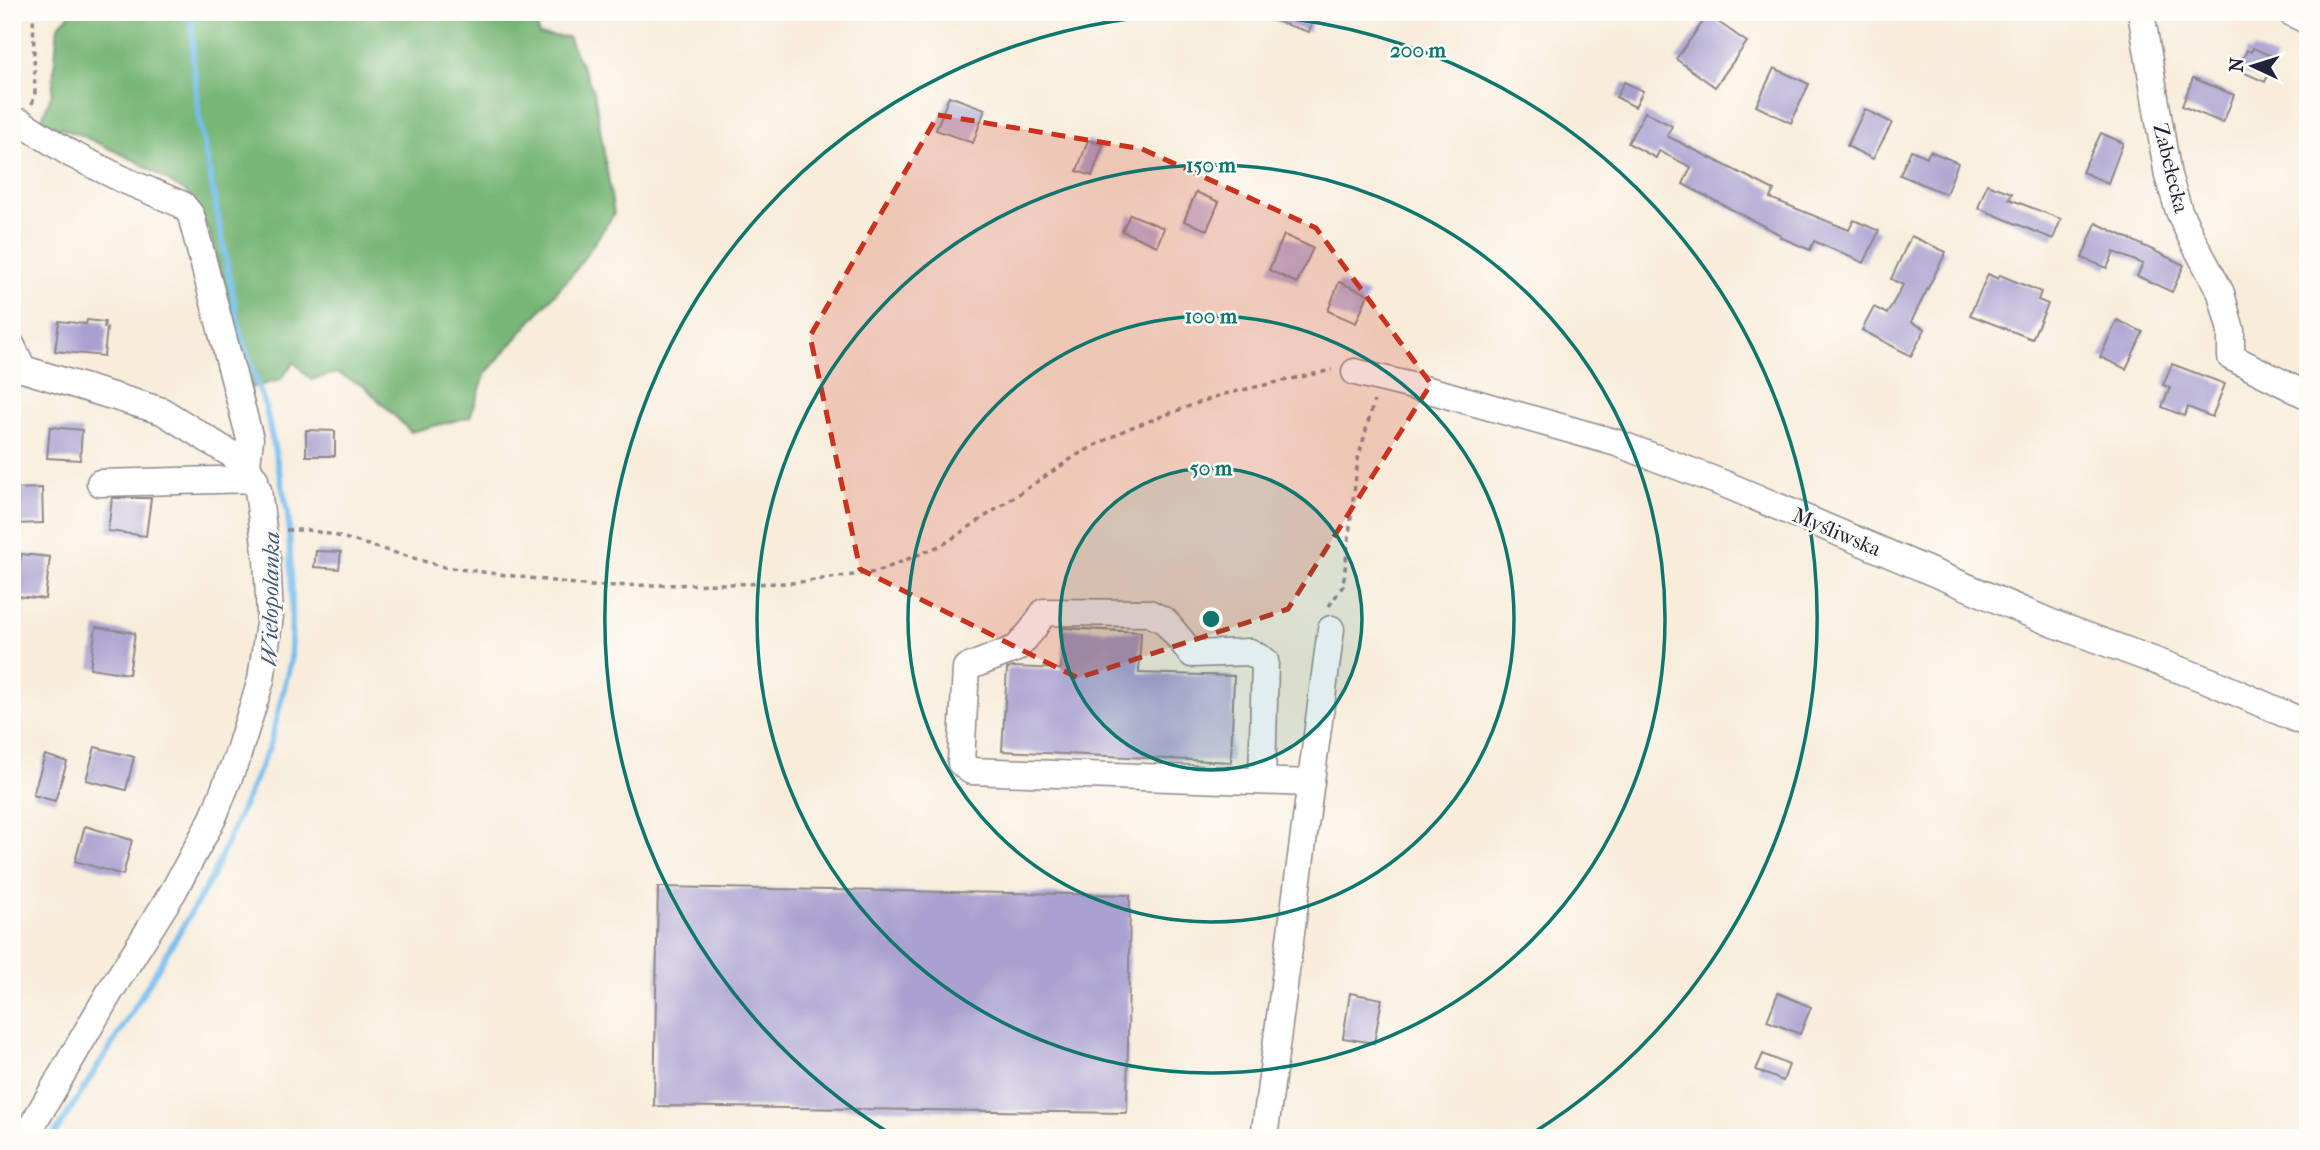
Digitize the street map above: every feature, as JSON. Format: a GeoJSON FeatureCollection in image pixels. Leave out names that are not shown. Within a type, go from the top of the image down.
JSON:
{"type":"FeatureCollection","features":[{"type":"Feature","properties":{"kind":"street","name":"Zabełecka"},"geometry":{"type":"LineString","coordinates":[[2141,12],[2168,176],[2179,211],[2221,293],[2231,331],[2231,357],[2308,396]]}},
{"type":"Feature","properties":{"kind":"street"},"geometry":{"type":"LineString","coordinates":[[2290,12],[2308,21]]}},
{"type":"Feature","properties":{"kind":"street"},"geometry":{"type":"LineString","coordinates":[[17,122],[71,153],[124,180],[176,201],[187,209],[250,439],[251,471],[267,559],[270,616],[261,680],[237,757],[213,818],[173,892],[111,990],[25,1138]]}},
{"type":"Feature","properties":{"kind":"street"},"geometry":{"type":"LineString","coordinates":[[16,367],[162,411],[251,471]]}},
{"type":"Feature","properties":{"kind":"street","name":"Myśliwska"},"geometry":{"type":"LineString","coordinates":[[1367,375],[1629,447],[1727,485],[2052,624],[2210,681],[2308,724]]}},
{"type":"Feature","properties":{"kind":"street"},"geometry":{"type":"LineString","coordinates":[[100,483],[251,471]]}},
{"type":"Feature","properties":{"kind":"street"},"geometry":{"type":"LineString","coordinates":[[1262,781],[1265,660],[1250,652],[1192,654],[1165,621],[1149,613],[1044,611],[1017,648],[966,668],[961,763],[971,771],[1311,783]]}},
{"type":"Feature","properties":{"kind":"street"},"geometry":{"type":"LineString","coordinates":[[1264,1138],[1331,629]]}},
{"type":"Feature","properties":{"kind":"path"},"geometry":{"type":"LineString","coordinates":[[17,122],[31,110],[36,93],[33,12]]}},
{"type":"Feature","properties":{"kind":"path"},"geometry":{"type":"LineString","coordinates":[[280,530],[308,530],[334,535],[444,566],[591,586],[792,583],[877,572],[944,544],[1077,455],[1127,429],[1220,395],[1340,368],[1367,375],[1342,586],[1329,607],[1331,629]]}},
{"type":"Feature","properties":{"kind":"highlighted area"},"geometry":{"type":"Polygon","coordinates":[[[938,115],[1142,149],[1316,228],[1431,384],[1288,609],[1078,678],[860,569],[810,336],[938,115]]]}},
{"type":"Feature","properties":{"kind":"green space"},"geometry":{"type":"Polygon","coordinates":[[[72,12],[534,12],[539,35],[568,37],[594,92],[614,214],[575,271],[486,373],[470,417],[411,432],[364,386],[337,373],[311,380],[294,362],[280,380],[250,388],[209,231],[187,193],[136,161],[83,136],[41,121],[52,93],[58,26],[72,12]]]}},
{"type":"Feature","properties":{"kind":"building"},"geometry":{"type":"Polygon","coordinates":[[[1258,12],[1315,12],[1309,32],[1257,15],[1258,12]]]}},
{"type":"Feature","properties":{"kind":"building"},"geometry":{"type":"Polygon","coordinates":[[[1708,15],[1747,42],[1715,87],[1676,59],[1708,15]]]}},
{"type":"Feature","properties":{"kind":"building"},"geometry":{"type":"Polygon","coordinates":[[[2253,48],[2276,58],[2265,82],[2238,70],[2247,50],[2251,52],[2253,48]]]}},
{"type":"Feature","properties":{"kind":"building"},"geometry":{"type":"Polygon","coordinates":[[[1774,68],[1809,84],[1791,123],[1756,106],[1774,68]]]}},
{"type":"Feature","properties":{"kind":"building"},"geometry":{"type":"Polygon","coordinates":[[[2193,78],[2234,95],[2223,123],[2182,106],[2193,78]]]}},
{"type":"Feature","properties":{"kind":"building"},"geometry":{"type":"Polygon","coordinates":[[[1624,82],[1643,91],[1635,107],[1616,97],[1624,82]]]}},
{"type":"Feature","properties":{"kind":"building"},"geometry":{"type":"Polygon","coordinates":[[[949,96],[985,109],[973,143],[936,130],[949,96]]]}},
{"type":"Feature","properties":{"kind":"building"},"geometry":{"type":"Polygon","coordinates":[[[1865,109],[1892,123],[1873,159],[1847,146],[1865,109]]]}},
{"type":"Feature","properties":{"kind":"building"},"geometry":{"type":"Polygon","coordinates":[[[1645,112],[1672,126],[1667,136],[1774,190],[1770,198],[1849,230],[1854,220],[1879,231],[1864,263],[1814,241],[1810,250],[1780,237],[1781,235],[1683,184],[1691,167],[1659,151],[1656,158],[1628,143],[1645,112]]]}},
{"type":"Feature","properties":{"kind":"building"},"geometry":{"type":"Polygon","coordinates":[[[2101,133],[2123,143],[2108,183],[2082,172],[2101,133]]]}},
{"type":"Feature","properties":{"kind":"building"},"geometry":{"type":"Polygon","coordinates":[[[1088,140],[1103,145],[1092,176],[1077,171],[1088,140]]]}},
{"type":"Feature","properties":{"kind":"building"},"geometry":{"type":"Polygon","coordinates":[[[1911,150],[1927,157],[1930,151],[1958,163],[1946,194],[1900,175],[1911,150]]]}},
{"type":"Feature","properties":{"kind":"building"},"geometry":{"type":"Polygon","coordinates":[[[1987,184],[2012,193],[2009,199],[2061,219],[2053,239],[1978,208],[1987,184]]]}},
{"type":"Feature","properties":{"kind":"building"},"geometry":{"type":"Polygon","coordinates":[[[1196,192],[1219,202],[1207,230],[1184,221],[1196,192]]]}},
{"type":"Feature","properties":{"kind":"building"},"geometry":{"type":"Polygon","coordinates":[[[1130,214],[1164,228],[1157,246],[1122,231],[1130,214]]]}},
{"type":"Feature","properties":{"kind":"building"},"geometry":{"type":"Polygon","coordinates":[[[2096,223],[2184,265],[2172,292],[2137,276],[2143,264],[2114,252],[2107,268],[2082,258],[2096,223]]]}},
{"type":"Feature","properties":{"kind":"building"},"geometry":{"type":"Polygon","coordinates":[[[1284,235],[1313,248],[1297,283],[1269,270],[1284,235]]]}},
{"type":"Feature","properties":{"kind":"building"},"geometry":{"type":"Polygon","coordinates":[[[1911,236],[1946,252],[1911,322],[1925,329],[1911,356],[1862,330],[1874,307],[1887,314],[1903,285],[1891,279],[1911,236]]]}},
{"type":"Feature","properties":{"kind":"building"},"geometry":{"type":"Polygon","coordinates":[[[1988,274],[1998,279],[2000,275],[2041,292],[2038,300],[2048,304],[2032,339],[1970,315],[1988,274]]]}},
{"type":"Feature","properties":{"kind":"building"},"geometry":{"type":"Polygon","coordinates":[[[1339,282],[1368,294],[1356,323],[1328,311],[1339,282]]]}},
{"type":"Feature","properties":{"kind":"building"},"geometry":{"type":"Polygon","coordinates":[[[87,320],[105,322],[104,327],[107,328],[104,356],[55,351],[59,321],[86,324],[87,320]]]}},
{"type":"Feature","properties":{"kind":"building"},"geometry":{"type":"Polygon","coordinates":[[[2117,320],[2143,332],[2126,369],[2100,357],[2117,320]]]}},
{"type":"Feature","properties":{"kind":"building"},"geometry":{"type":"Polygon","coordinates":[[[2172,364],[2225,384],[2212,417],[2188,407],[2184,416],[2162,407],[2170,388],[2163,385],[2172,364]]]}},
{"type":"Feature","properties":{"kind":"building"},"geometry":{"type":"Polygon","coordinates":[[[50,427],[82,430],[80,460],[47,458],[50,427]]]}},
{"type":"Feature","properties":{"kind":"building"},"geometry":{"type":"Polygon","coordinates":[[[306,430],[335,431],[335,456],[306,456],[306,430]]]}},
{"type":"Feature","properties":{"kind":"building"},"geometry":{"type":"Polygon","coordinates":[[[42,488],[43,523],[12,524],[12,489],[42,488]]]}},
{"type":"Feature","properties":{"kind":"building"},"geometry":{"type":"Polygon","coordinates":[[[112,498],[151,498],[146,536],[108,531],[112,498]]]}},
{"type":"Feature","properties":{"kind":"building"},"geometry":{"type":"Polygon","coordinates":[[[316,551],[341,552],[339,569],[314,567],[316,551]]]}},
{"type":"Feature","properties":{"kind":"building"},"geometry":{"type":"Polygon","coordinates":[[[21,554],[50,557],[45,599],[17,596],[21,554]]]}},
{"type":"Feature","properties":{"kind":"building"},"geometry":{"type":"Polygon","coordinates":[[[96,627],[135,633],[129,674],[90,668],[96,627]]]}},
{"type":"Feature","properties":{"kind":"building"},"geometry":{"type":"Polygon","coordinates":[[[1063,628],[1141,632],[1139,673],[1234,676],[1231,762],[1002,751],[1007,669],[1061,669],[1063,628]]]}},
{"type":"Feature","properties":{"kind":"building"},"geometry":{"type":"Polygon","coordinates":[[[95,747],[134,757],[126,790],[86,780],[95,747]]]}},
{"type":"Feature","properties":{"kind":"building"},"geometry":{"type":"Polygon","coordinates":[[[45,755],[67,762],[55,801],[33,795],[45,755]]]}},
{"type":"Feature","properties":{"kind":"building"},"geometry":{"type":"Polygon","coordinates":[[[85,826],[132,840],[123,875],[75,861],[85,826]]]}},
{"type":"Feature","properties":{"kind":"building"},"geometry":{"type":"Polygon","coordinates":[[[658,887],[1130,895],[1127,1113],[654,1106],[658,887]]]}},
{"type":"Feature","properties":{"kind":"building"},"geometry":{"type":"Polygon","coordinates":[[[1350,993],[1382,999],[1374,1043],[1343,1038],[1350,993]]]}},
{"type":"Feature","properties":{"kind":"building"},"geometry":{"type":"Polygon","coordinates":[[[1778,993],[1811,1007],[1800,1034],[1767,1021],[1778,993]]]}},
{"type":"Feature","properties":{"kind":"building"},"geometry":{"type":"Polygon","coordinates":[[[1763,1054],[1789,1065],[1783,1081],[1756,1070],[1763,1054]]]}},
{"type":"Feature","properties":{"kind":"waterway","name":"Wielopolanka"},"geometry":{"type":"LineString","coordinates":[[52,1138],[115,1040],[211,879],[270,745],[291,660],[292,593],[288,512],[265,405],[241,338],[199,118],[192,12]]}}]}
